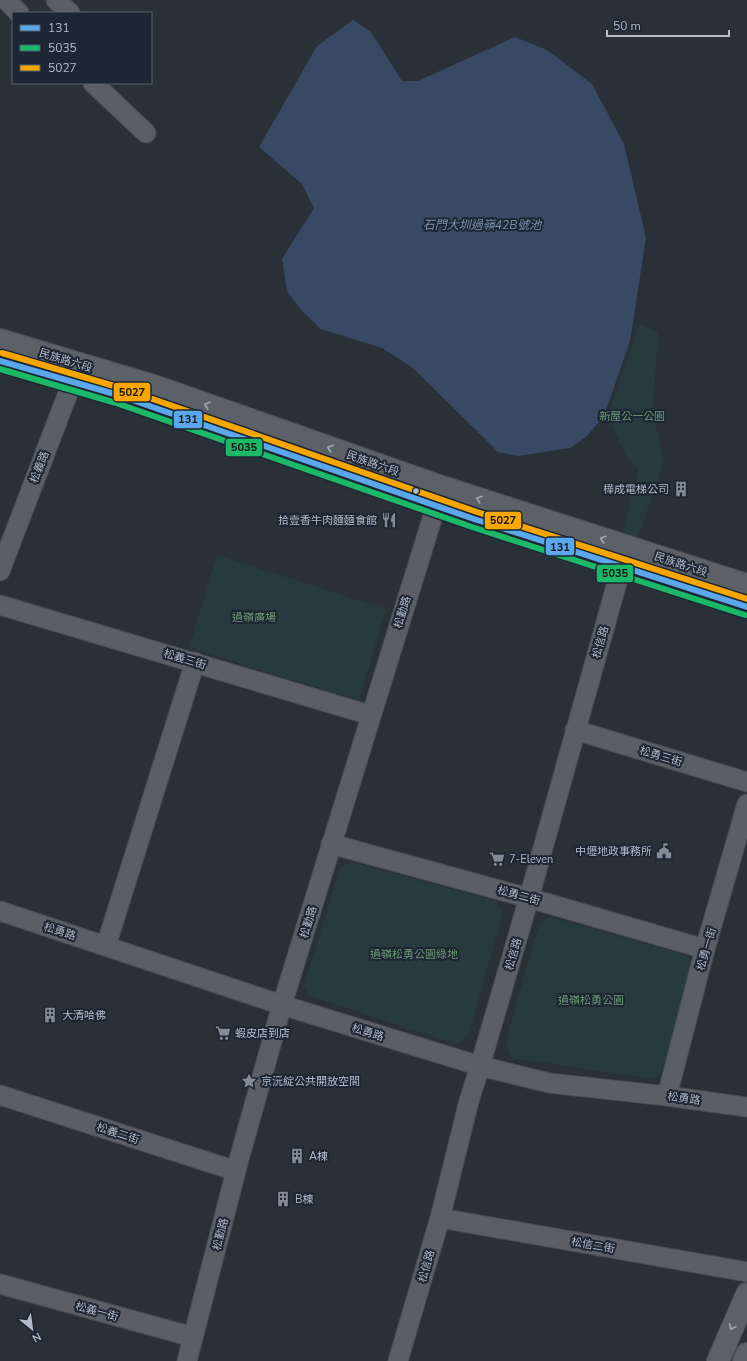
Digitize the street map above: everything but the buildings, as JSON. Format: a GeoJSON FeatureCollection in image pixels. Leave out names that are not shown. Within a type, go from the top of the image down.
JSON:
{"type":"FeatureCollection","features":[{"type":"Feature","properties":{"kind":"main road","name":"民族路六段"},"geometry":{"type":"LineString","coordinates":[[0,340],[76,372],[439,496],[621,568],[747,608]]}},
{"type":"Feature","properties":{"kind":"main road","name":"民族路六段"},"geometry":{"type":"LineString","coordinates":[[0,361],[76,372]]}},
{"type":"Feature","properties":{"kind":"main road","name":"民族路六段"},"geometry":{"type":"LineString","coordinates":[[439,496],[627,547],[747,585]]}},
{"type":"Feature","properties":{"kind":"main road"},"geometry":{"type":"LineString","coordinates":[[718,1361],[747,1294]]}},
{"type":"Feature","properties":{"kind":"main road"},"geometry":{"type":"LineString","coordinates":[[744,1361],[747,1354]]}},
{"type":"Feature","properties":{"kind":"street"},"geometry":{"type":"LineString","coordinates":[[56,0],[69,12]]}},
{"type":"Feature","properties":{"kind":"street"},"geometry":{"type":"LineString","coordinates":[[94,84],[146,133]]}},
{"type":"Feature","properties":{"kind":"street","name":"松義路"},"geometry":{"type":"LineString","coordinates":[[0,571],[76,372]]}},
{"type":"Feature","properties":{"kind":"street","name":"松勤路"},"geometry":{"type":"LineString","coordinates":[[187,1361],[236,1171],[282,1005],[370,715],[439,496]]}},
{"type":"Feature","properties":{"kind":"street","name":"松信路"},"geometry":{"type":"LineString","coordinates":[[398,1361],[440,1218],[469,1100],[529,898],[627,547]]}},
{"type":"Feature","properties":{"kind":"street","name":"松義三街"},"geometry":{"type":"LineString","coordinates":[[0,605],[370,715]]}},
{"type":"Feature","properties":{"kind":"street"},"geometry":{"type":"LineString","coordinates":[[106,946],[195,662]]}},
{"type":"Feature","properties":{"kind":"street","name":"松勇三街"},"geometry":{"type":"LineString","coordinates":[[575,730],[747,782]]}},
{"type":"Feature","properties":{"kind":"street","name":"松勇一街"},"geometry":{"type":"LineString","coordinates":[[667,1096],[705,949],[747,804]]}},
{"type":"Feature","properties":{"kind":"street","name":"松勇二街"},"geometry":{"type":"LineString","coordinates":[[331,844],[529,898],[705,949]]}},
{"type":"Feature","properties":{"kind":"street","name":"松勇路"},"geometry":{"type":"LineString","coordinates":[[0,911],[282,1005],[480,1066],[550,1083],[667,1096],[747,1107]]}},
{"type":"Feature","properties":{"kind":"street","name":"松義二街"},"geometry":{"type":"LineString","coordinates":[[0,1095],[236,1171]]}},
{"type":"Feature","properties":{"kind":"street","name":"松信二街"},"geometry":{"type":"LineString","coordinates":[[440,1218],[747,1272]]}},
{"type":"Feature","properties":{"kind":"street","name":"松義一街"},"geometry":{"type":"LineString","coordinates":[[0,1284],[193,1337]]}},
{"type":"Feature","properties":{"kind":"green space","name":"新屋公一公園"},"geometry":{"type":"Polygon","coordinates":[[[639,324],[658,333],[653,415],[664,461],[637,539],[622,534],[639,469],[626,456],[608,417],[639,324]]]}},
{"type":"Feature","properties":{"kind":"green space","name":"過嶺廣場"},"geometry":{"type":"Polygon","coordinates":[[[217,555],[386,609],[359,700],[189,648],[217,555]]]}},
{"type":"Feature","properties":{"kind":"green space","name":"過嶺松勇公園綠地"},"geometry":{"type":"Polygon","coordinates":[[[351,862],[496,901],[503,912],[468,1037],[456,1044],[310,996],[304,985],[340,868],[351,862]]]}},
{"type":"Feature","properties":{"kind":"green space","name":"過嶺松勇公園"},"geometry":{"type":"Polygon","coordinates":[[[551,917],[688,956],[693,966],[664,1071],[653,1079],[512,1058],[505,1044],[540,921],[551,917]]]}},
{"type":"Feature","properties":{"kind":"water","name":"石門大圳過嶺42B號池"},"geometry":{"type":"Polygon","coordinates":[[[353,20],[371,32],[402,81],[418,81],[515,37],[547,50],[592,84],[624,144],[646,238],[630,341],[604,416],[586,437],[570,448],[518,456],[498,452],[413,368],[382,348],[321,329],[303,312],[287,291],[282,259],[314,208],[302,184],[259,147],[317,46],[353,20]]]}},
{"type":"Feature","properties":{"kind":"transit line","name":"5027"},"geometry":{"type":"LineString","coordinates":[[2,353],[121,388],[477,512],[747,599]]}},
{"type":"Feature","properties":{"kind":"transit line","name":"131"},"geometry":{"type":"LineString","coordinates":[[0,361],[118,395],[474,519],[747,607]]}},
{"type":"Feature","properties":{"kind":"transit line","name":"5035"},"geometry":{"type":"LineString","coordinates":[[0,369],[116,403],[472,527],[745,615]]}},
{"type":"Feature","properties":{"kind":"place","name":"樺成電梯公司"},"geometry":{"type":"Point","coordinates":[681,489]}},
{"type":"Feature","properties":{"kind":"place","name":"拾壹香牛肉麵麵食館"},"geometry":{"type":"Point","coordinates":[389,520]}},
{"type":"Feature","properties":{"kind":"place","name":"中壢地政事務所"},"geometry":{"type":"Point","coordinates":[664,851]}},
{"type":"Feature","properties":{"kind":"place","name":"7-Eleven"},"geometry":{"type":"Point","coordinates":[497,859]}},
{"type":"Feature","properties":{"kind":"place","name":"大清哈佛"},"geometry":{"type":"Point","coordinates":[50,1015]}},
{"type":"Feature","properties":{"kind":"place","name":"蝦皮店到店"},"geometry":{"type":"Point","coordinates":[223,1033]}},
{"type":"Feature","properties":{"kind":"place","name":"京沅綻公共開放空間"},"geometry":{"type":"Point","coordinates":[249,1081]}},
{"type":"Feature","properties":{"kind":"place","name":"A棟"},"geometry":{"type":"Point","coordinates":[297,1156]}},
{"type":"Feature","properties":{"kind":"place","name":"B棟"},"geometry":{"type":"Point","coordinates":[283,1199]}}]}
